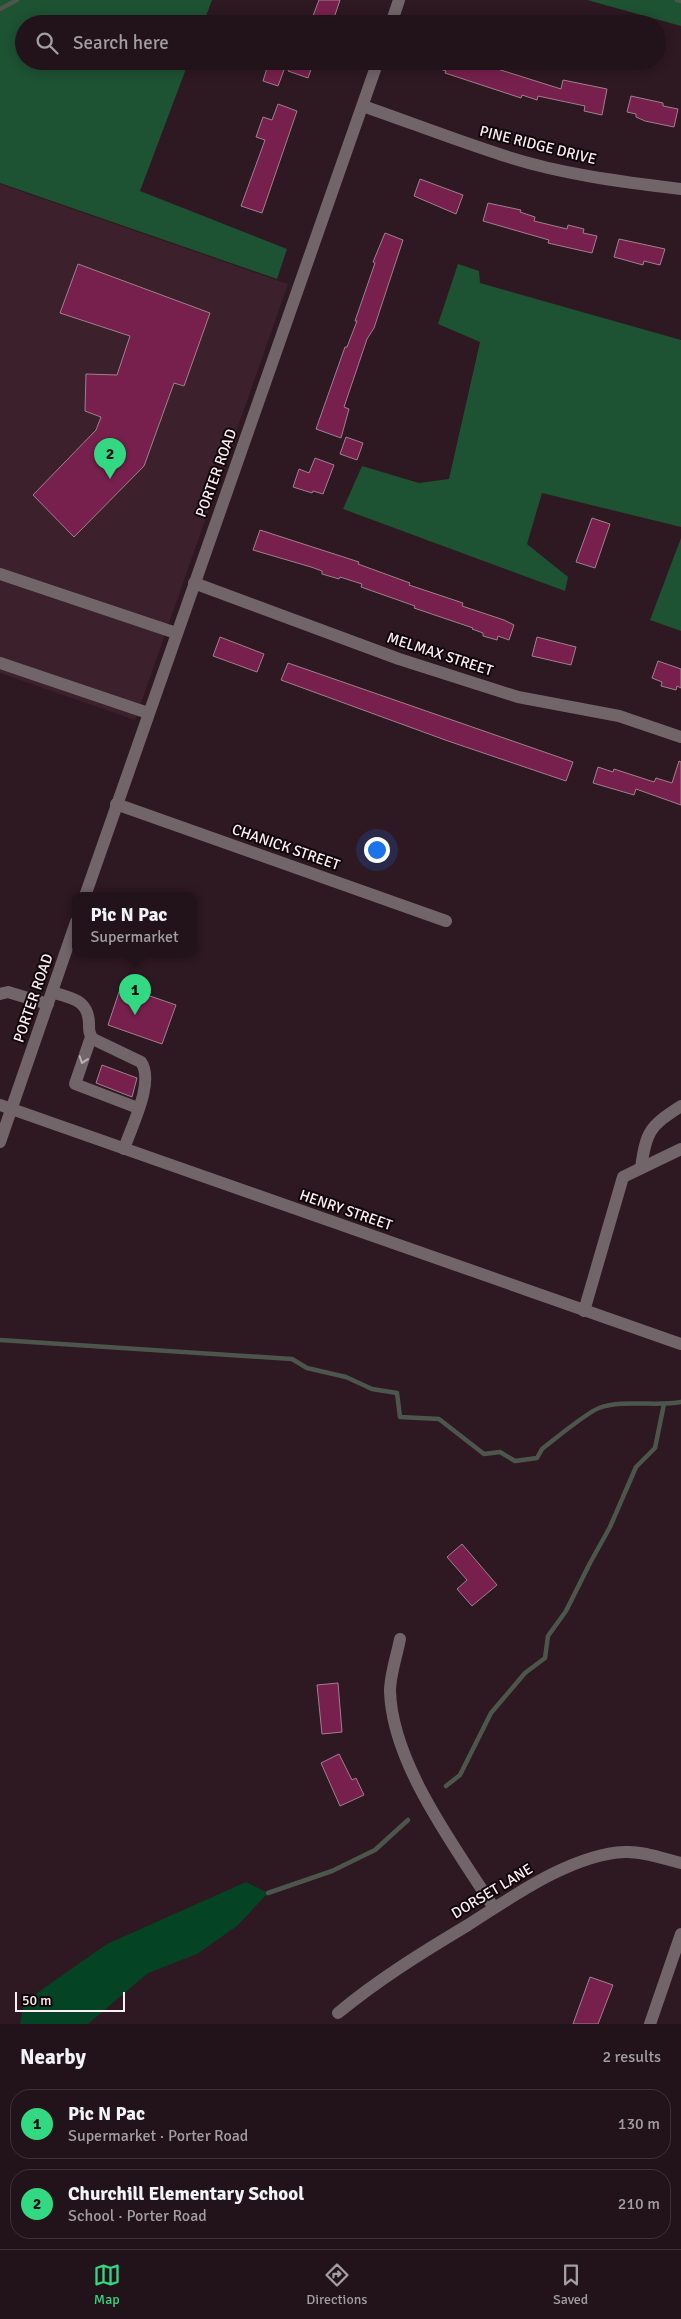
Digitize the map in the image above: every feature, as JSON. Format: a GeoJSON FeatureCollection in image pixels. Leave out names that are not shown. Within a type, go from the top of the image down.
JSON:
{"type":"FeatureCollection","features":[{"type":"Feature","properties":{"kind":"street"},"geometry":{"type":"LineString","coordinates":[[394,15],[399,0]]}},
{"type":"Feature","properties":{"kind":"street","name":"PORTER ROAD"},"geometry":{"type":"LineString","coordinates":[[86,892],[375,70]]}},
{"type":"Feature","properties":{"kind":"street","name":"PINE RIDGE DRIVE"},"geometry":{"type":"LineString","coordinates":[[363,106],[504,156],[567,171],[645,185],[681,189]]}},
{"type":"Feature","properties":{"kind":"street"},"geometry":{"type":"LineString","coordinates":[[0,574],[176,633]]}},
{"type":"Feature","properties":{"kind":"street","name":"MELMAX STREET"},"geometry":{"type":"LineString","coordinates":[[194,583],[399,659],[518,697],[619,716],[681,737]]}},
{"type":"Feature","properties":{"kind":"street"},"geometry":{"type":"LineString","coordinates":[[0,663],[148,713]]}},
{"type":"Feature","properties":{"kind":"street","name":"CHANICK STREET"},"geometry":{"type":"LineString","coordinates":[[116,804],[446,921]]}},
{"type":"Feature","properties":{"kind":"street","name":"PORTER ROAD"},"geometry":{"type":"LineString","coordinates":[[0,1142],[6,1107],[50,998],[72,934]]}},
{"type":"Feature","properties":{"kind":"street"},"geometry":{"type":"LineString","coordinates":[[0,994],[8,992],[79,1001],[85,1006],[88,1013],[91,1037],[75,1084],[138,1108]]}},
{"type":"Feature","properties":{"kind":"street"},"geometry":{"type":"LineString","coordinates":[[91,1037],[141,1062],[145,1067],[147,1076],[145,1088],[124,1149]]}},
{"type":"Feature","properties":{"kind":"street"},"geometry":{"type":"LineString","coordinates":[[641,1168],[644,1142],[656,1122],[681,1106]]}},
{"type":"Feature","properties":{"kind":"street","name":"HENRY STREET"},"geometry":{"type":"LineString","coordinates":[[6,1107],[681,1344]]}},
{"type":"Feature","properties":{"kind":"street"},"geometry":{"type":"LineString","coordinates":[[584,1311],[623,1177],[681,1149]]}},
{"type":"Feature","properties":{"kind":"street"},"geometry":{"type":"LineString","coordinates":[[400,1639],[390,1690],[394,1726],[408,1761],[436,1816],[494,1908]]}},
{"type":"Feature","properties":{"kind":"street","name":"DORSET LANE"},"geometry":{"type":"LineString","coordinates":[[338,2012],[398,1968],[494,1908],[582,1860],[626,1852],[658,1857],[681,1864]]}},
{"type":"Feature","properties":{"kind":"street"},"geometry":{"type":"LineString","coordinates":[[650,2024],[681,1934]]}},
{"type":"Feature","properties":{"kind":"shaded area"},"geometry":{"type":"Polygon","coordinates":[[[0,184],[288,284],[135,720],[0,673],[0,184]]]}},
{"type":"Feature","properties":{"kind":"green space"},"geometry":{"type":"Polygon","coordinates":[[[0,0],[212,0],[206,15],[15,15],[15,70],[186,70],[140,191],[287,249],[277,279],[0,183],[0,0]]]}},
{"type":"Feature","properties":{"kind":"green space"},"geometry":{"type":"Polygon","coordinates":[[[587,0],[681,0],[681,26],[666,22],[666,15],[641,15],[587,0]]]}},
{"type":"Feature","properties":{"kind":"green space"},"geometry":{"type":"Polygon","coordinates":[[[458,264],[479,271],[480,283],[681,340],[681,527],[542,493],[527,544],[568,577],[565,591],[343,509],[362,466],[419,483],[449,479],[480,342],[438,324],[458,264]]]}},
{"type":"Feature","properties":{"kind":"green space"},"geometry":{"type":"Polygon","coordinates":[[[681,538],[681,631],[650,620],[681,538]]]}},
{"type":"Feature","properties":{"kind":"green space"},"geometry":{"type":"Polygon","coordinates":[[[246,1882],[268,1893],[237,1926],[197,1954],[148,1973],[88,2024],[20,2024],[24,2002],[107,1944],[246,1882]]]}},
{"type":"Feature","properties":{"kind":"building"},"geometry":{"type":"Polygon","coordinates":[[[319,0],[340,0],[335,15],[313,15],[319,0]]]}},
{"type":"Feature","properties":{"kind":"building"},"geometry":{"type":"Polygon","coordinates":[[[266,70],[284,70],[278,86],[263,81],[266,70]]]}},
{"type":"Feature","properties":{"kind":"building"},"geometry":{"type":"Polygon","coordinates":[[[288,70],[311,70],[308,78],[288,70]]]}},
{"type":"Feature","properties":{"kind":"building"},"geometry":{"type":"Polygon","coordinates":[[[443,70],[501,70],[561,89],[563,80],[607,89],[602,115],[584,111],[585,106],[538,96],[537,100],[522,95],[521,98],[445,73],[446,71],[443,70]]]}},
{"type":"Feature","properties":{"kind":"building"},"geometry":{"type":"Polygon","coordinates":[[[631,96],[663,103],[663,106],[678,109],[674,127],[645,121],[636,117],[636,114],[627,112],[631,96]]]}},
{"type":"Feature","properties":{"kind":"building"},"geometry":{"type":"Polygon","coordinates":[[[278,104],[297,111],[262,213],[241,206],[265,140],[256,137],[263,117],[272,120],[278,104]]]}},
{"type":"Feature","properties":{"kind":"building"},"geometry":{"type":"Polygon","coordinates":[[[420,179],[463,195],[456,214],[414,196],[420,179]]]}},
{"type":"Feature","properties":{"kind":"building"},"geometry":{"type":"Polygon","coordinates":[[[488,203],[521,210],[520,212],[535,217],[534,221],[567,229],[568,225],[584,229],[583,233],[597,236],[592,253],[548,243],[549,240],[483,221],[488,203]]]}},
{"type":"Feature","properties":{"kind":"building"},"geometry":{"type":"Polygon","coordinates":[[[385,233],[403,240],[374,328],[367,339],[344,407],[349,409],[341,438],[316,429],[345,347],[347,347],[357,321],[355,321],[375,263],[373,262],[385,233]]]}},
{"type":"Feature","properties":{"kind":"building"},"geometry":{"type":"Polygon","coordinates":[[[619,239],[665,249],[660,265],[644,261],[643,265],[614,257],[619,239]]]}},
{"type":"Feature","properties":{"kind":"building"},"geometry":{"type":"Polygon","coordinates":[[[78,264],[210,313],[184,386],[174,383],[144,466],[74,537],[33,495],[96,430],[101,417],[85,411],[86,374],[117,375],[130,336],[60,313],[78,264]]]}},
{"type":"Feature","properties":{"kind":"building"},"geometry":{"type":"Polygon","coordinates":[[[346,437],[363,443],[357,460],[340,454],[346,437]]]}},
{"type":"Feature","properties":{"kind":"building"},"geometry":{"type":"Polygon","coordinates":[[[315,458],[334,465],[323,494],[313,491],[312,493],[293,487],[299,469],[309,473],[315,458]]]}},
{"type":"Feature","properties":{"kind":"building"},"geometry":{"type":"Polygon","coordinates":[[[592,518],[610,524],[595,568],[576,562],[592,518]]]}},
{"type":"Feature","properties":{"kind":"building"},"geometry":{"type":"Polygon","coordinates":[[[260,530],[359,562],[358,564],[410,583],[409,585],[463,603],[462,606],[504,620],[514,625],[509,640],[498,636],[497,640],[483,636],[483,633],[473,628],[414,608],[415,606],[361,587],[362,584],[322,574],[322,571],[311,567],[253,550],[260,530]]]}},
{"type":"Feature","properties":{"kind":"building"},"geometry":{"type":"Polygon","coordinates":[[[220,637],[264,654],[257,672],[213,656],[220,637]]]}},
{"type":"Feature","properties":{"kind":"building"},"geometry":{"type":"Polygon","coordinates":[[[537,637],[576,647],[571,665],[532,656],[537,637]]]}},
{"type":"Feature","properties":{"kind":"building"},"geometry":{"type":"Polygon","coordinates":[[[658,661],[681,669],[681,688],[677,686],[676,690],[661,686],[662,682],[652,678],[658,661]]]}},
{"type":"Feature","properties":{"kind":"building"},"geometry":{"type":"Polygon","coordinates":[[[288,663],[573,762],[566,781],[448,741],[281,680],[288,663]]]}},
{"type":"Feature","properties":{"kind":"building"},"geometry":{"type":"Polygon","coordinates":[[[679,761],[681,762],[681,805],[636,789],[634,795],[593,783],[598,767],[613,772],[614,769],[654,782],[656,778],[672,783],[679,761]]]}},
{"type":"Feature","properties":{"kind":"building"},"geometry":{"type":"Polygon","coordinates":[[[121,986],[176,1005],[162,1044],[108,1025],[121,986]]]}},
{"type":"Feature","properties":{"kind":"building"},"geometry":{"type":"Polygon","coordinates":[[[102,1065],[137,1078],[132,1097],[96,1083],[102,1065]]]}},
{"type":"Feature","properties":{"kind":"building"},"geometry":{"type":"Polygon","coordinates":[[[462,1544],[497,1585],[472,1606],[457,1589],[467,1580],[447,1557],[462,1544]]]}},
{"type":"Feature","properties":{"kind":"building"},"geometry":{"type":"Polygon","coordinates":[[[338,1683],[342,1732],[322,1734],[317,1685],[338,1683]]]}},
{"type":"Feature","properties":{"kind":"building"},"geometry":{"type":"Polygon","coordinates":[[[339,1754],[352,1780],[356,1778],[364,1795],[340,1806],[321,1763],[339,1754]]]}},
{"type":"Feature","properties":{"kind":"building"},"geometry":{"type":"Polygon","coordinates":[[[590,1977],[613,1985],[598,2024],[573,2024],[590,1977]]]}},
{"type":"Feature","properties":{"kind":"waterway"},"geometry":{"type":"LineString","coordinates":[[0,9],[17,0]]}},
{"type":"Feature","properties":{"kind":"waterway"},"geometry":{"type":"LineString","coordinates":[[677,0],[681,1]]}},
{"type":"Feature","properties":{"kind":"waterway"},"geometry":{"type":"LineString","coordinates":[[0,1340],[292,1359],[307,1368],[346,1377],[372,1389],[397,1393],[400,1417],[439,1419],[484,1454],[500,1452],[515,1461],[537,1458],[542,1449],[599,1408],[629,1403],[661,1404],[681,1402]]}},
{"type":"Feature","properties":{"kind":"waterway"},"geometry":{"type":"LineString","coordinates":[[446,1786],[460,1775],[491,1713],[525,1673],[545,1658],[548,1636],[566,1611],[610,1527],[636,1467],[655,1448],[664,1404]]}},
{"type":"Feature","properties":{"kind":"waterway"},"geometry":{"type":"LineString","coordinates":[[268,1893],[332,1871],[375,1850],[408,1820]]}},
{"type":"Feature","properties":{"kind":"place","name":"Churchill Elementary School"},"geometry":{"type":"Point","coordinates":[110,479]}},
{"type":"Feature","properties":{"kind":"place","name":"Pic N Pac"},"geometry":{"type":"Point","coordinates":[135,1015]}}]}
